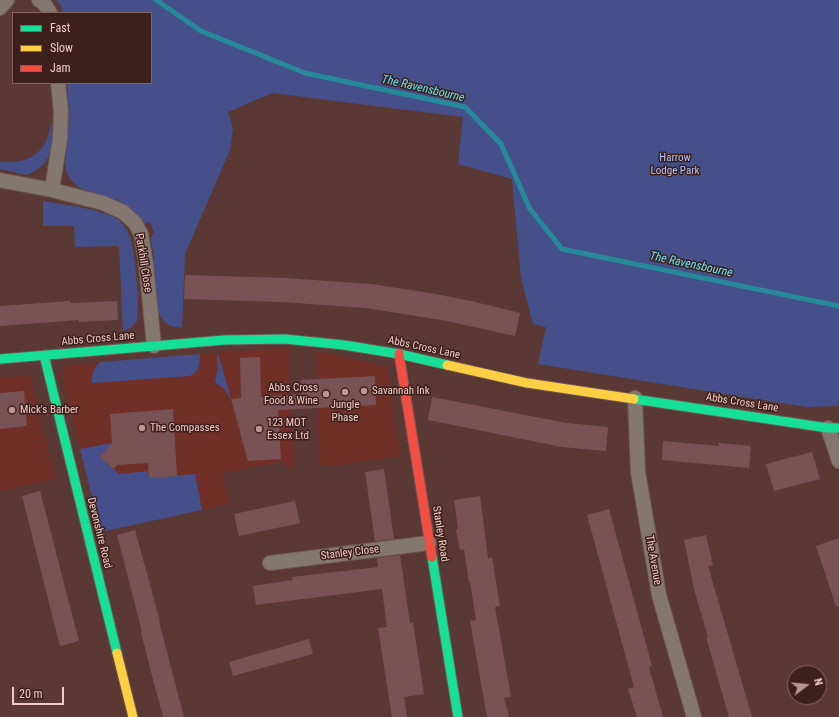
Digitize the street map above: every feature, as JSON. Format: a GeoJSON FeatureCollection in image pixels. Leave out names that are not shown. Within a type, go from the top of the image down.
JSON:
{"type":"FeatureCollection","features":[{"type":"Feature","properties":{"kind":"street"},"geometry":{"type":"LineString","coordinates":[[0,8],[7,0]]}},
{"type":"Feature","properties":{"kind":"street"},"geometry":{"type":"LineString","coordinates":[[39,0],[44,3],[49,12]]}},
{"type":"Feature","properties":{"kind":"street"},"geometry":{"type":"LineString","coordinates":[[52,190],[60,138],[61,112],[58,84]]}},
{"type":"Feature","properties":{"kind":"street","name":"Parkhill Close"},"geometry":{"type":"LineString","coordinates":[[0,180],[52,190],[109,205],[123,212],[135,223],[141,234],[146,264],[154,346]]}},
{"type":"Feature","properties":{"kind":"street","name":"Abbs Cross Lane"},"geometry":{"type":"LineString","coordinates":[[0,359],[225,340],[285,339],[344,345],[399,354],[527,382],[833,428]]}},
{"type":"Feature","properties":{"kind":"street","name":"Stanley Road"},"geometry":{"type":"LineString","coordinates":[[399,354],[458,717]]}},
{"type":"Feature","properties":{"kind":"street","name":"Devonshire Road"},"geometry":{"type":"LineString","coordinates":[[44,355],[133,717]]}},
{"type":"Feature","properties":{"kind":"street","name":"The Avenue"},"geometry":{"type":"LineString","coordinates":[[635,398],[638,472],[659,595],[694,717]]}},
{"type":"Feature","properties":{"kind":"street"},"geometry":{"type":"LineString","coordinates":[[833,428],[839,461]]}},
{"type":"Feature","properties":{"kind":"street","name":"Stanley Close"},"geometry":{"type":"LineString","coordinates":[[270,563],[429,543]]}},
{"type":"Feature","properties":{"kind":"shaded area"},"geometry":{"type":"Polygon","coordinates":[[[289,347],[294,467],[285,467],[283,461],[222,473],[229,504],[101,532],[62,378],[64,367],[70,365],[289,347]]]}},
{"type":"Feature","properties":{"kind":"shaded area"},"geometry":{"type":"Polygon","coordinates":[[[316,351],[385,366],[387,369],[400,456],[332,466],[319,466],[316,351]]]}},
{"type":"Feature","properties":{"kind":"shaded area"},"geometry":{"type":"Polygon","coordinates":[[[30,376],[55,479],[0,491],[0,377],[30,376]]]}},
{"type":"Feature","properties":{"kind":"green space","name":"Harrow Lodge Park"},"geometry":{"type":"Polygon","coordinates":[[[57,0],[839,0],[839,406],[806,407],[538,364],[546,327],[533,324],[521,278],[512,179],[458,164],[463,117],[272,93],[228,112],[233,129],[230,150],[185,254],[182,328],[170,326],[163,320],[157,311],[151,237],[154,233],[150,222],[144,224],[134,212],[121,202],[79,187],[68,175],[65,165],[69,117],[67,84],[152,84],[152,12],[62,12],[62,8],[57,0]]]}},
{"type":"Feature","properties":{"kind":"green space"},"geometry":{"type":"Polygon","coordinates":[[[51,122],[52,139],[49,156],[43,165],[27,175],[0,169],[0,162],[20,161],[35,154],[41,149],[46,142],[51,122]]]}},
{"type":"Feature","properties":{"kind":"green space"},"geometry":{"type":"Polygon","coordinates":[[[43,201],[102,212],[117,219],[124,226],[133,247],[137,281],[138,314],[137,320],[131,327],[123,331],[119,246],[75,247],[74,226],[43,226],[43,201]]]}},
{"type":"Feature","properties":{"kind":"green space"},"geometry":{"type":"Polygon","coordinates":[[[218,353],[231,399],[225,390],[215,382],[218,369],[218,353]]]}},
{"type":"Feature","properties":{"kind":"green space"},"geometry":{"type":"Polygon","coordinates":[[[200,354],[198,370],[190,376],[92,383],[92,376],[96,366],[101,362],[200,354]]]}},
{"type":"Feature","properties":{"kind":"green space"},"geometry":{"type":"Polygon","coordinates":[[[112,443],[100,457],[119,474],[148,471],[149,478],[195,474],[202,510],[101,532],[80,449],[112,443]]]}},
{"type":"Feature","properties":{"kind":"building"},"geometry":{"type":"Polygon","coordinates":[[[185,275],[285,278],[371,284],[430,293],[520,313],[515,336],[447,321],[366,308],[281,302],[184,299],[185,275]]]}},
{"type":"Feature","properties":{"kind":"building"},"geometry":{"type":"Polygon","coordinates":[[[70,301],[71,303],[117,301],[118,320],[79,322],[79,320],[0,326],[0,306],[70,301]]]}},
{"type":"Feature","properties":{"kind":"building"},"geometry":{"type":"Polygon","coordinates":[[[260,357],[261,397],[302,394],[301,380],[375,376],[376,405],[278,410],[281,459],[248,461],[231,399],[241,398],[240,358],[260,357]]]}},
{"type":"Feature","properties":{"kind":"building"},"geometry":{"type":"Polygon","coordinates":[[[24,391],[27,426],[0,429],[0,393],[24,391]]]}},
{"type":"Feature","properties":{"kind":"building"},"geometry":{"type":"Polygon","coordinates":[[[432,397],[567,423],[608,427],[606,451],[562,447],[428,420],[432,397]]]}},
{"type":"Feature","properties":{"kind":"building","name":"The Compasses"},"geometry":{"type":"Polygon","coordinates":[[[173,409],[177,476],[149,478],[148,463],[117,465],[114,469],[100,457],[112,443],[110,414],[173,409]]]}},
{"type":"Feature","properties":{"kind":"building"},"geometry":{"type":"Polygon","coordinates":[[[663,441],[719,446],[719,443],[751,446],[749,468],[662,460],[663,441]]]}},
{"type":"Feature","properties":{"kind":"building"},"geometry":{"type":"Polygon","coordinates":[[[812,452],[820,479],[774,491],[766,464],[812,452]]]}},
{"type":"Feature","properties":{"kind":"building"},"geometry":{"type":"Polygon","coordinates":[[[384,469],[394,539],[375,541],[365,472],[384,469]]]}},
{"type":"Feature","properties":{"kind":"building"},"geometry":{"type":"Polygon","coordinates":[[[40,491],[79,641],[60,646],[22,496],[40,491]]]}},
{"type":"Feature","properties":{"kind":"building"},"geometry":{"type":"Polygon","coordinates":[[[480,496],[488,558],[492,557],[500,606],[495,607],[511,697],[504,698],[509,717],[487,717],[470,621],[476,620],[470,582],[464,549],[460,550],[456,529],[458,529],[454,500],[480,496]]]}},
{"type":"Feature","properties":{"kind":"building"},"geometry":{"type":"Polygon","coordinates":[[[295,501],[300,523],[239,536],[234,514],[295,501]]]}},
{"type":"Feature","properties":{"kind":"building"},"geometry":{"type":"Polygon","coordinates":[[[609,509],[652,666],[649,667],[663,717],[637,717],[628,689],[634,687],[587,515],[609,509]]]}},
{"type":"Feature","properties":{"kind":"building"},"geometry":{"type":"Polygon","coordinates":[[[135,530],[184,717],[163,717],[150,668],[117,535],[135,530]]]}},
{"type":"Feature","properties":{"kind":"building"},"geometry":{"type":"Polygon","coordinates":[[[706,535],[713,565],[708,566],[752,717],[729,717],[706,637],[708,637],[694,589],[684,540],[706,535]]]}},
{"type":"Feature","properties":{"kind":"building"},"geometry":{"type":"Polygon","coordinates":[[[839,538],[839,606],[836,606],[816,546],[839,538]]]}},
{"type":"Feature","properties":{"kind":"building"},"geometry":{"type":"Polygon","coordinates":[[[400,555],[410,623],[413,623],[424,694],[404,697],[407,717],[392,717],[378,628],[387,627],[382,589],[256,605],[253,586],[293,580],[292,577],[378,567],[377,558],[400,555]]]}},
{"type":"Feature","properties":{"kind":"building"},"geometry":{"type":"Polygon","coordinates":[[[309,639],[313,654],[233,676],[229,662],[309,639]]]}},
{"type":"Feature","properties":{"kind":"waterway","name":"The Ravensbourne"},"geometry":{"type":"LineString","coordinates":[[156,0],[201,31],[305,73],[465,107],[501,144],[530,209],[562,249],[839,306]]}},
{"type":"Feature","properties":{"kind":"traffic: fast"},"geometry":{"type":"LineString","coordinates":[[0,359],[225,340],[285,339],[344,345],[399,354],[447,365]]}},
{"type":"Feature","properties":{"kind":"traffic: fast"},"geometry":{"type":"LineString","coordinates":[[44,355],[117,653]]}},
{"type":"Feature","properties":{"kind":"traffic: fast"},"geometry":{"type":"LineString","coordinates":[[634,399],[828,428],[839,428]]}},
{"type":"Feature","properties":{"kind":"traffic: fast"},"geometry":{"type":"LineString","coordinates":[[432,557],[458,717]]}},
{"type":"Feature","properties":{"kind":"traffic: slow"},"geometry":{"type":"LineString","coordinates":[[447,365],[527,383],[634,399]]}},
{"type":"Feature","properties":{"kind":"traffic: slow"},"geometry":{"type":"LineString","coordinates":[[117,653],[133,717]]}},
{"type":"Feature","properties":{"kind":"traffic: jam"},"geometry":{"type":"LineString","coordinates":[[399,354],[432,557]]}},
{"type":"Feature","properties":{"kind":"place","name":"Savannah Ink"},"geometry":{"type":"Point","coordinates":[364,391]}},
{"type":"Feature","properties":{"kind":"place","name":"Jungle Phase"},"geometry":{"type":"Point","coordinates":[345,392]}},
{"type":"Feature","properties":{"kind":"place","name":"Abbs Cross Food & Wine"},"geometry":{"type":"Point","coordinates":[326,394]}},
{"type":"Feature","properties":{"kind":"place","name":"Mick's Barber"},"geometry":{"type":"Point","coordinates":[12,410]}},
{"type":"Feature","properties":{"kind":"place","name":"The Compasses"},"geometry":{"type":"Point","coordinates":[142,428]}},
{"type":"Feature","properties":{"kind":"place","name":"123 MOT Essex Ltd"},"geometry":{"type":"Point","coordinates":[259,429]}}]}
